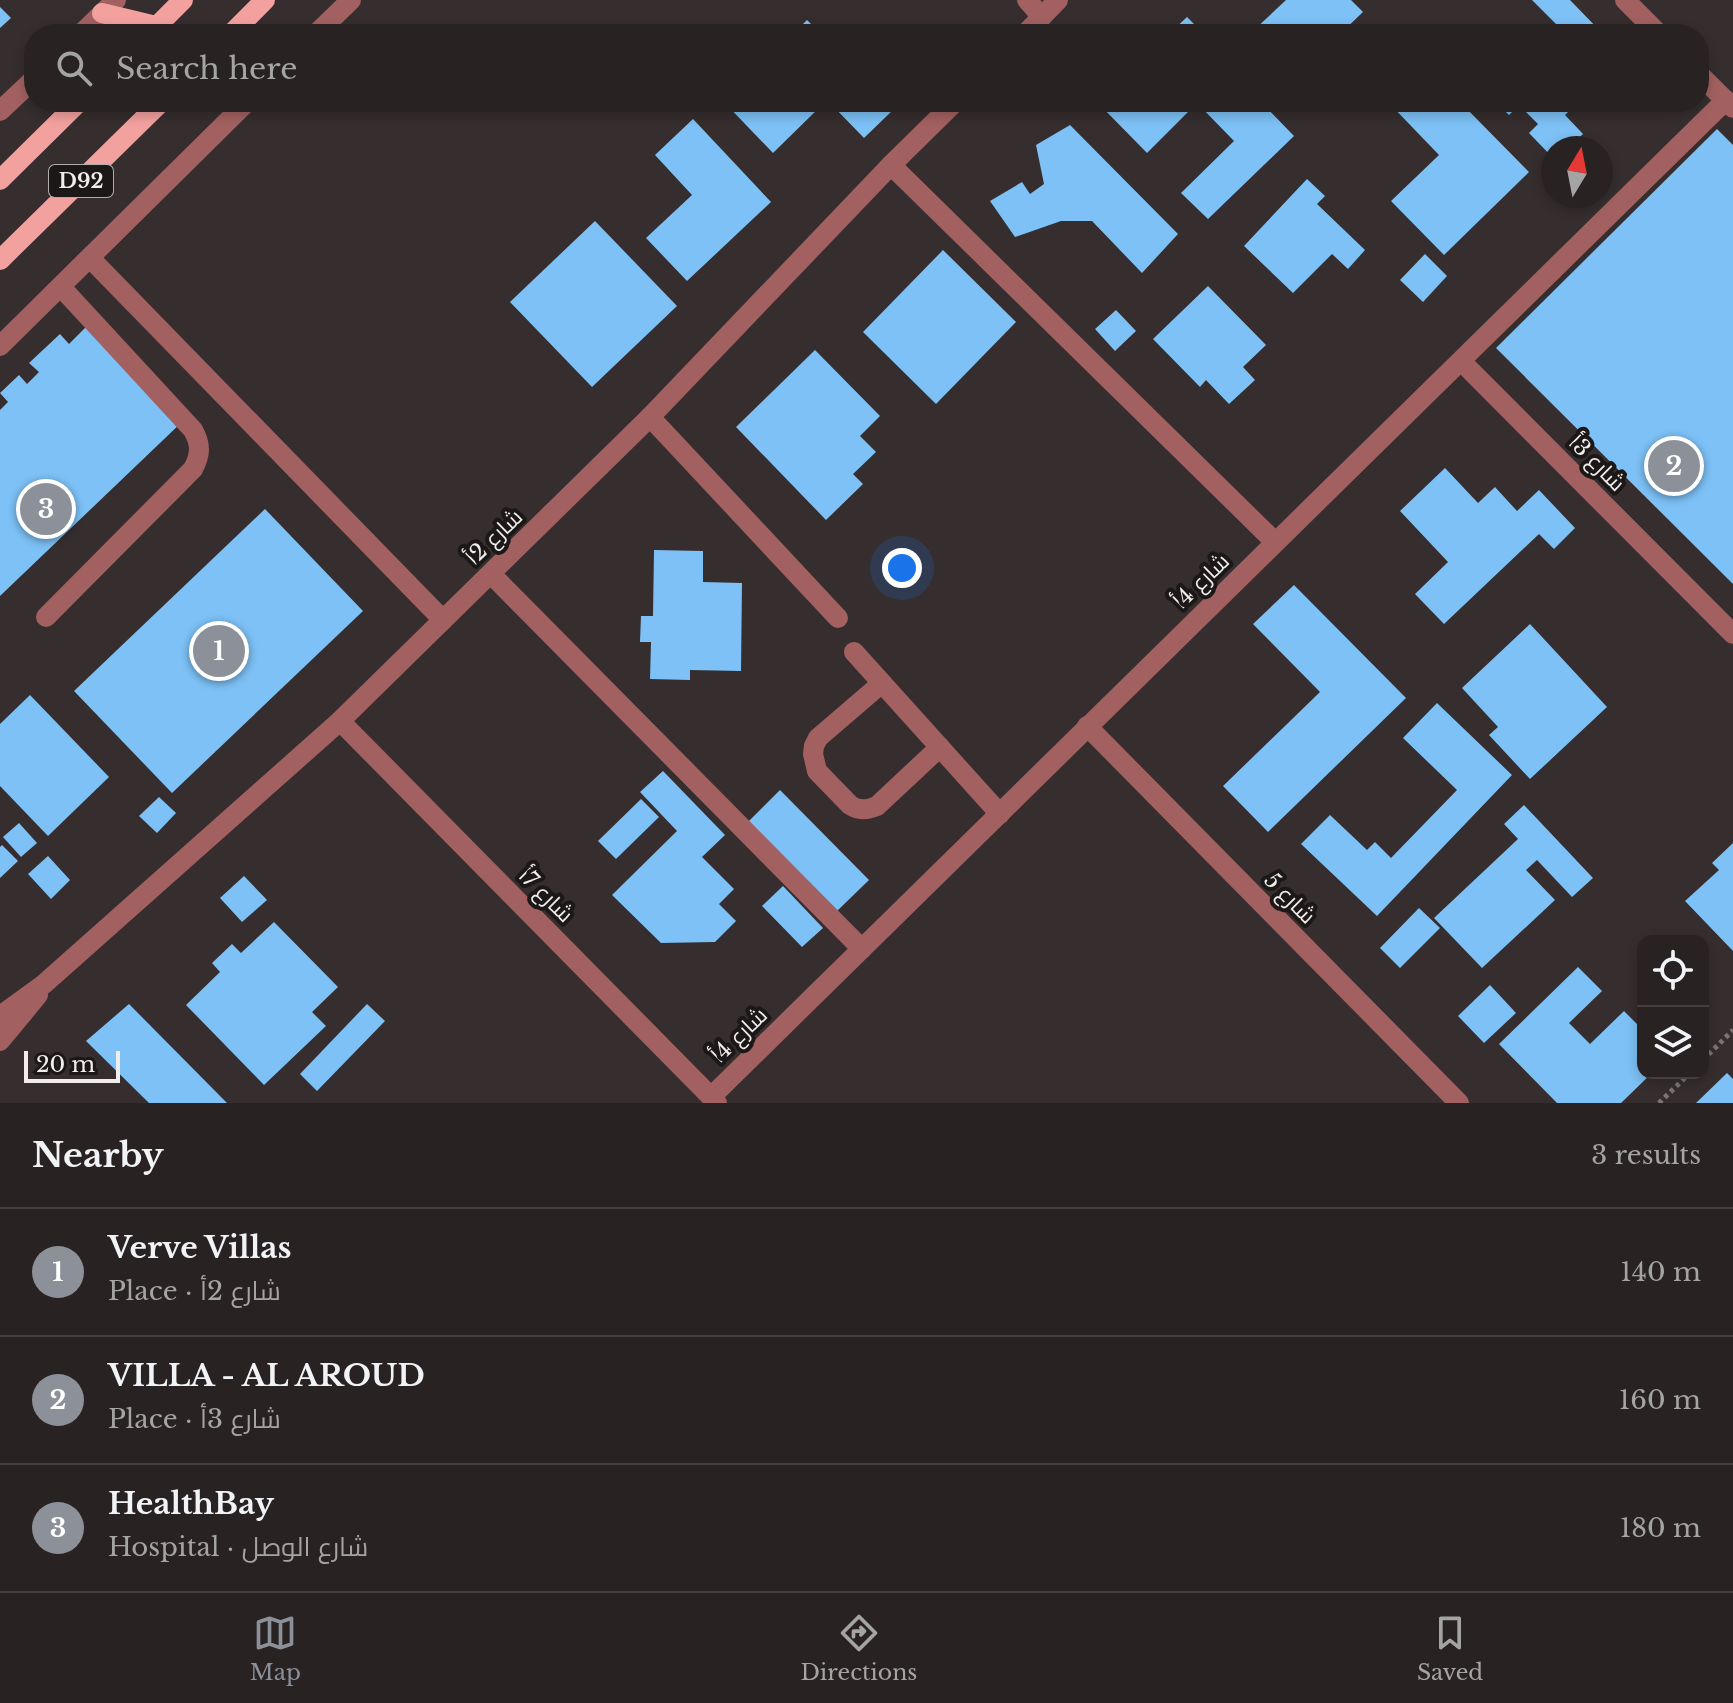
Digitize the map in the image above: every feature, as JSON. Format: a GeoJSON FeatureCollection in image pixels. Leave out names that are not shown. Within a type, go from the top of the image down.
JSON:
{"type":"FeatureCollection","features":[{"type":"Feature","properties":{"kind":"main road"},"geometry":{"type":"LineString","coordinates":[[158,24],[183,0]]}},
{"type":"Feature","properties":{"kind":"main road"},"geometry":{"type":"LineString","coordinates":[[241,24],[265,0]]}},
{"type":"Feature","properties":{"kind":"main road"},"geometry":{"type":"LineString","coordinates":[[109,7],[141,24]]}},
{"type":"Feature","properties":{"kind":"main road","name":"D92"},"geometry":{"type":"LineString","coordinates":[[0,180],[69,112]]}},
{"type":"Feature","properties":{"kind":"main road","name":"D92"},"geometry":{"type":"LineString","coordinates":[[0,260],[151,112]]}},
{"type":"Feature","properties":{"kind":"street"},"geometry":{"type":"LineString","coordinates":[[326,24],[351,0]]}},
{"type":"Feature","properties":{"kind":"street"},"geometry":{"type":"LineString","coordinates":[[1027,0],[1042,17]]}},
{"type":"Feature","properties":{"kind":"street"},"geometry":{"type":"LineString","coordinates":[[1035,24],[1058,0]]}},
{"type":"Feature","properties":{"kind":"street"},"geometry":{"type":"LineString","coordinates":[[1625,0],[1649,24]]}},
{"type":"Feature","properties":{"kind":"street"},"geometry":{"type":"LineString","coordinates":[[91,24],[109,7]]}},
{"type":"Feature","properties":{"kind":"street"},"geometry":{"type":"LineString","coordinates":[[1709,84],[1729,104]]}},
{"type":"Feature","properties":{"kind":"street"},"geometry":{"type":"LineString","coordinates":[[0,111],[24,88]]}},
{"type":"Feature","properties":{"kind":"street","name":"شارع 4أ"},"geometry":{"type":"LineString","coordinates":[[714,1100],[1087,726],[1729,104]]}},
{"type":"Feature","properties":{"kind":"street"},"geometry":{"type":"LineString","coordinates":[[0,346],[237,112]]}},
{"type":"Feature","properties":{"kind":"street","name":"شارع 2أ"},"geometry":{"type":"LineString","coordinates":[[0,1016],[44,984],[340,721],[650,417],[945,112]]}},
{"type":"Feature","properties":{"kind":"street"},"geometry":{"type":"LineString","coordinates":[[891,165],[1275,542]]}},
{"type":"Feature","properties":{"kind":"street"},"geometry":{"type":"LineString","coordinates":[[90,258],[443,620]]}},
{"type":"Feature","properties":{"kind":"street"},"geometry":{"type":"LineString","coordinates":[[46,617],[193,469],[199,453],[193,430],[61,287]]}},
{"type":"Feature","properties":{"kind":"street","name":"شارع 3أ"},"geometry":{"type":"LineString","coordinates":[[1461,361],[1733,634]]}},
{"type":"Feature","properties":{"kind":"street"},"geometry":{"type":"LineString","coordinates":[[650,417],[838,618]]}},
{"type":"Feature","properties":{"kind":"street"},"geometry":{"type":"LineString","coordinates":[[491,574],[862,949]]}},
{"type":"Feature","properties":{"kind":"street"},"geometry":{"type":"LineString","coordinates":[[854,652],[1000,814]]}},
{"type":"Feature","properties":{"kind":"street"},"geometry":{"type":"LineString","coordinates":[[882,683],[818,738],[813,754],[817,771],[850,805],[871,809],[940,747]]}},
{"type":"Feature","properties":{"kind":"street","name":"شارع 7أ"},"geometry":{"type":"LineString","coordinates":[[340,721],[714,1100]]}},
{"type":"Feature","properties":{"kind":"street","name":"شارع 5"},"geometry":{"type":"LineString","coordinates":[[1087,726],[1459,1103]]}},
{"type":"Feature","properties":{"kind":"street","name":"شارع 2أ"},"geometry":{"type":"LineString","coordinates":[[0,1041],[31,1006],[44,984]]}},
{"type":"Feature","properties":{"kind":"path"},"geometry":{"type":"LineString","coordinates":[[1709,1054],[1733,1030]]}},
{"type":"Feature","properties":{"kind":"path"},"geometry":{"type":"LineString","coordinates":[[1659,1103],[1684,1079]]}},
{"type":"Feature","properties":{"kind":"building"},"geometry":{"type":"Polygon","coordinates":[[[1286,0],[1351,0],[1363,12],[1350,24],[1260,24],[1286,0]]]}},
{"type":"Feature","properties":{"kind":"building"},"geometry":{"type":"Polygon","coordinates":[[[1532,0],[1570,0],[1593,24],[1556,24],[1532,0]]]}},
{"type":"Feature","properties":{"kind":"building"},"geometry":{"type":"Polygon","coordinates":[[[0,7],[11,18],[0,28],[0,7]]]}},
{"type":"Feature","properties":{"kind":"building"},"geometry":{"type":"Polygon","coordinates":[[[1187,17],[1194,24],[1180,24],[1187,17]]]}},
{"type":"Feature","properties":{"kind":"building"},"geometry":{"type":"Polygon","coordinates":[[[734,112],[815,112],[773,153],[734,112]]]}},
{"type":"Feature","properties":{"kind":"building"},"geometry":{"type":"Polygon","coordinates":[[[839,112],[891,112],[864,138],[839,112]]]}},
{"type":"Feature","properties":{"kind":"building"},"geometry":{"type":"Polygon","coordinates":[[[1107,112],[1188,112],[1147,153],[1107,112]]]}},
{"type":"Feature","properties":{"kind":"building"},"geometry":{"type":"Polygon","coordinates":[[[1206,112],[1271,112],[1294,136],[1208,219],[1181,193],[1234,141],[1206,112]]]}},
{"type":"Feature","properties":{"kind":"building"},"geometry":{"type":"Polygon","coordinates":[[[1398,112],[1470,112],[1529,172],[1444,255],[1391,201],[1439,155],[1398,112]]]}},
{"type":"Feature","properties":{"kind":"building"},"geometry":{"type":"Polygon","coordinates":[[[1526,112],[1568,112],[1565,115],[1583,134],[1541,136],[1541,146],[1529,133],[1538,124],[1526,112]]]}},
{"type":"Feature","properties":{"kind":"building"},"geometry":{"type":"Polygon","coordinates":[[[693,119],[771,202],[687,281],[646,238],[692,195],[655,155],[693,119]]]}},
{"type":"Feature","properties":{"kind":"building"},"geometry":{"type":"Polygon","coordinates":[[[1070,125],[1178,234],[1142,273],[1092,221],[1061,221],[1015,237],[990,201],[1022,182],[1030,194],[1044,184],[1036,145],[1070,125]]]}},
{"type":"Feature","properties":{"kind":"building"},"geometry":{"type":"Polygon","coordinates":[[[1717,129],[1733,145],[1733,584],[1496,348],[1717,129]]]}},
{"type":"Feature","properties":{"kind":"building"},"geometry":{"type":"Polygon","coordinates":[[[1307,179],[1325,196],[1317,204],[1365,250],[1348,269],[1332,254],[1293,293],[1244,246],[1307,179]]]}},
{"type":"Feature","properties":{"kind":"building"},"geometry":{"type":"Polygon","coordinates":[[[595,221],[677,306],[592,387],[510,302],[595,221]]]}},
{"type":"Feature","properties":{"kind":"building"},"geometry":{"type":"Polygon","coordinates":[[[943,250],[1016,322],[936,404],[863,332],[943,250]]]}},
{"type":"Feature","properties":{"kind":"building"},"geometry":{"type":"Polygon","coordinates":[[[1425,254],[1447,276],[1423,302],[1400,280],[1425,254]]]}},
{"type":"Feature","properties":{"kind":"building"},"geometry":{"type":"Polygon","coordinates":[[[1208,286],[1266,345],[1243,367],[1255,380],[1229,404],[1206,380],[1200,387],[1153,339],[1208,286]]]}},
{"type":"Feature","properties":{"kind":"building"},"geometry":{"type":"Polygon","coordinates":[[[1116,310],[1136,331],[1115,351],[1095,329],[1116,310]]]}},
{"type":"Feature","properties":{"kind":"building"},"geometry":{"type":"Polygon","coordinates":[[[89,324],[183,421],[0,596],[0,410],[8,402],[0,393],[19,375],[27,384],[39,372],[29,363],[60,334],[69,344],[89,324]]]}},
{"type":"Feature","properties":{"kind":"building"},"geometry":{"type":"Polygon","coordinates":[[[815,350],[880,416],[860,436],[876,452],[853,474],[863,484],[826,520],[736,427],[815,350]]]}},
{"type":"Feature","properties":{"kind":"building"},"geometry":{"type":"Polygon","coordinates":[[[1445,468],[1478,503],[1495,487],[1517,511],[1539,490],[1575,528],[1554,549],[1539,534],[1444,624],[1415,594],[1448,562],[1400,511],[1445,468]]]}},
{"type":"Feature","properties":{"kind":"building"},"geometry":{"type":"Polygon","coordinates":[[[265,509],[363,611],[172,793],[74,691],[265,509]]]}},
{"type":"Feature","properties":{"kind":"building"},"geometry":{"type":"Polygon","coordinates":[[[654,550],[703,551],[703,582],[742,583],[741,671],[690,670],[690,680],[650,679],[651,642],[640,642],[641,616],[653,616],[654,550]]]}},
{"type":"Feature","properties":{"kind":"building"},"geometry":{"type":"Polygon","coordinates":[[[1294,585],[1406,698],[1268,832],[1223,786],[1320,692],[1253,624],[1294,585]]]}},
{"type":"Feature","properties":{"kind":"building"},"geometry":{"type":"Polygon","coordinates":[[[1530,624],[1607,707],[1530,779],[1489,735],[1498,727],[1462,688],[1530,624]]]}},
{"type":"Feature","properties":{"kind":"building"},"geometry":{"type":"Polygon","coordinates":[[[30,695],[109,777],[48,836],[0,786],[0,724],[30,695]]]}},
{"type":"Feature","properties":{"kind":"building"},"geometry":{"type":"Polygon","coordinates":[[[1437,703],[1512,775],[1377,916],[1301,844],[1330,815],[1367,850],[1375,842],[1391,858],[1457,790],[1403,738],[1437,703]]]}},
{"type":"Feature","properties":{"kind":"building"},"geometry":{"type":"Polygon","coordinates":[[[663,771],[725,835],[702,857],[734,889],[719,904],[736,921],[715,942],[661,943],[612,895],[677,831],[640,792],[663,771]]]}},
{"type":"Feature","properties":{"kind":"building"},"geometry":{"type":"Polygon","coordinates":[[[780,790],[869,880],[836,912],[748,822],[780,790]]]}},
{"type":"Feature","properties":{"kind":"building"},"geometry":{"type":"Polygon","coordinates":[[[159,797],[176,813],[157,833],[139,816],[159,797]]]}},
{"type":"Feature","properties":{"kind":"building"},"geometry":{"type":"Polygon","coordinates":[[[641,799],[659,817],[616,859],[598,841],[641,799]]]}},
{"type":"Feature","properties":{"kind":"building"},"geometry":{"type":"Polygon","coordinates":[[[1524,805],[1593,878],[1572,897],[1537,860],[1526,870],[1555,900],[1482,968],[1434,918],[1518,839],[1504,824],[1524,805]]]}},
{"type":"Feature","properties":{"kind":"building"},"geometry":{"type":"Polygon","coordinates":[[[19,823],[37,843],[21,857],[3,837],[19,823]]]}},
{"type":"Feature","properties":{"kind":"building"},"geometry":{"type":"Polygon","coordinates":[[[1733,843],[1733,951],[1685,901],[1719,870],[1712,863],[1733,843]]]}},
{"type":"Feature","properties":{"kind":"building"},"geometry":{"type":"Polygon","coordinates":[[[2,845],[18,861],[0,878],[0,847],[2,845]]]}},
{"type":"Feature","properties":{"kind":"building"},"geometry":{"type":"Polygon","coordinates":[[[48,856],[70,880],[51,899],[28,874],[48,856]]]}},
{"type":"Feature","properties":{"kind":"building"},"geometry":{"type":"Polygon","coordinates":[[[244,876],[267,900],[242,922],[220,898],[244,876]]]}},
{"type":"Feature","properties":{"kind":"building"},"geometry":{"type":"Polygon","coordinates":[[[783,886],[823,928],[802,947],[762,906],[783,886]]]}},
{"type":"Feature","properties":{"kind":"building"},"geometry":{"type":"Polygon","coordinates":[[[1419,908],[1440,928],[1400,968],[1380,948],[1419,908]]]}},
{"type":"Feature","properties":{"kind":"building"},"geometry":{"type":"Polygon","coordinates":[[[274,922],[338,987],[312,1012],[326,1026],[264,1085],[186,1005],[220,972],[212,963],[232,944],[241,953],[274,922]]]}},
{"type":"Feature","properties":{"kind":"building"},"geometry":{"type":"Polygon","coordinates":[[[1578,967],[1602,991],[1569,1023],[1590,1044],[1624,1011],[1637,1024],[1637,1079],[1646,1079],[1621,1103],[1557,1103],[1499,1044],[1578,967]]]}},
{"type":"Feature","properties":{"kind":"building"},"geometry":{"type":"Polygon","coordinates":[[[1490,985],[1516,1013],[1484,1043],[1458,1016],[1490,985]]]}},
{"type":"Feature","properties":{"kind":"building"},"geometry":{"type":"Polygon","coordinates":[[[129,1004],[227,1103],[149,1103],[86,1041],[129,1004]]]}},
{"type":"Feature","properties":{"kind":"building"},"geometry":{"type":"Polygon","coordinates":[[[367,1004],[385,1021],[317,1091],[300,1074],[367,1004]]]}},
{"type":"Feature","properties":{"kind":"building"},"geometry":{"type":"Polygon","coordinates":[[[1727,1073],[1733,1079],[1733,1103],[1696,1103],[1727,1073]]]}},
{"type":"Feature","properties":{"kind":"place","name":"VILLA - AL AROUD"},"geometry":{"type":"Point","coordinates":[1674,466]}},
{"type":"Feature","properties":{"kind":"place","name":"HealthBay"},"geometry":{"type":"Point","coordinates":[46,509]}},
{"type":"Feature","properties":{"kind":"place","name":"Verve Villas"},"geometry":{"type":"Point","coordinates":[219,651]}}]}
